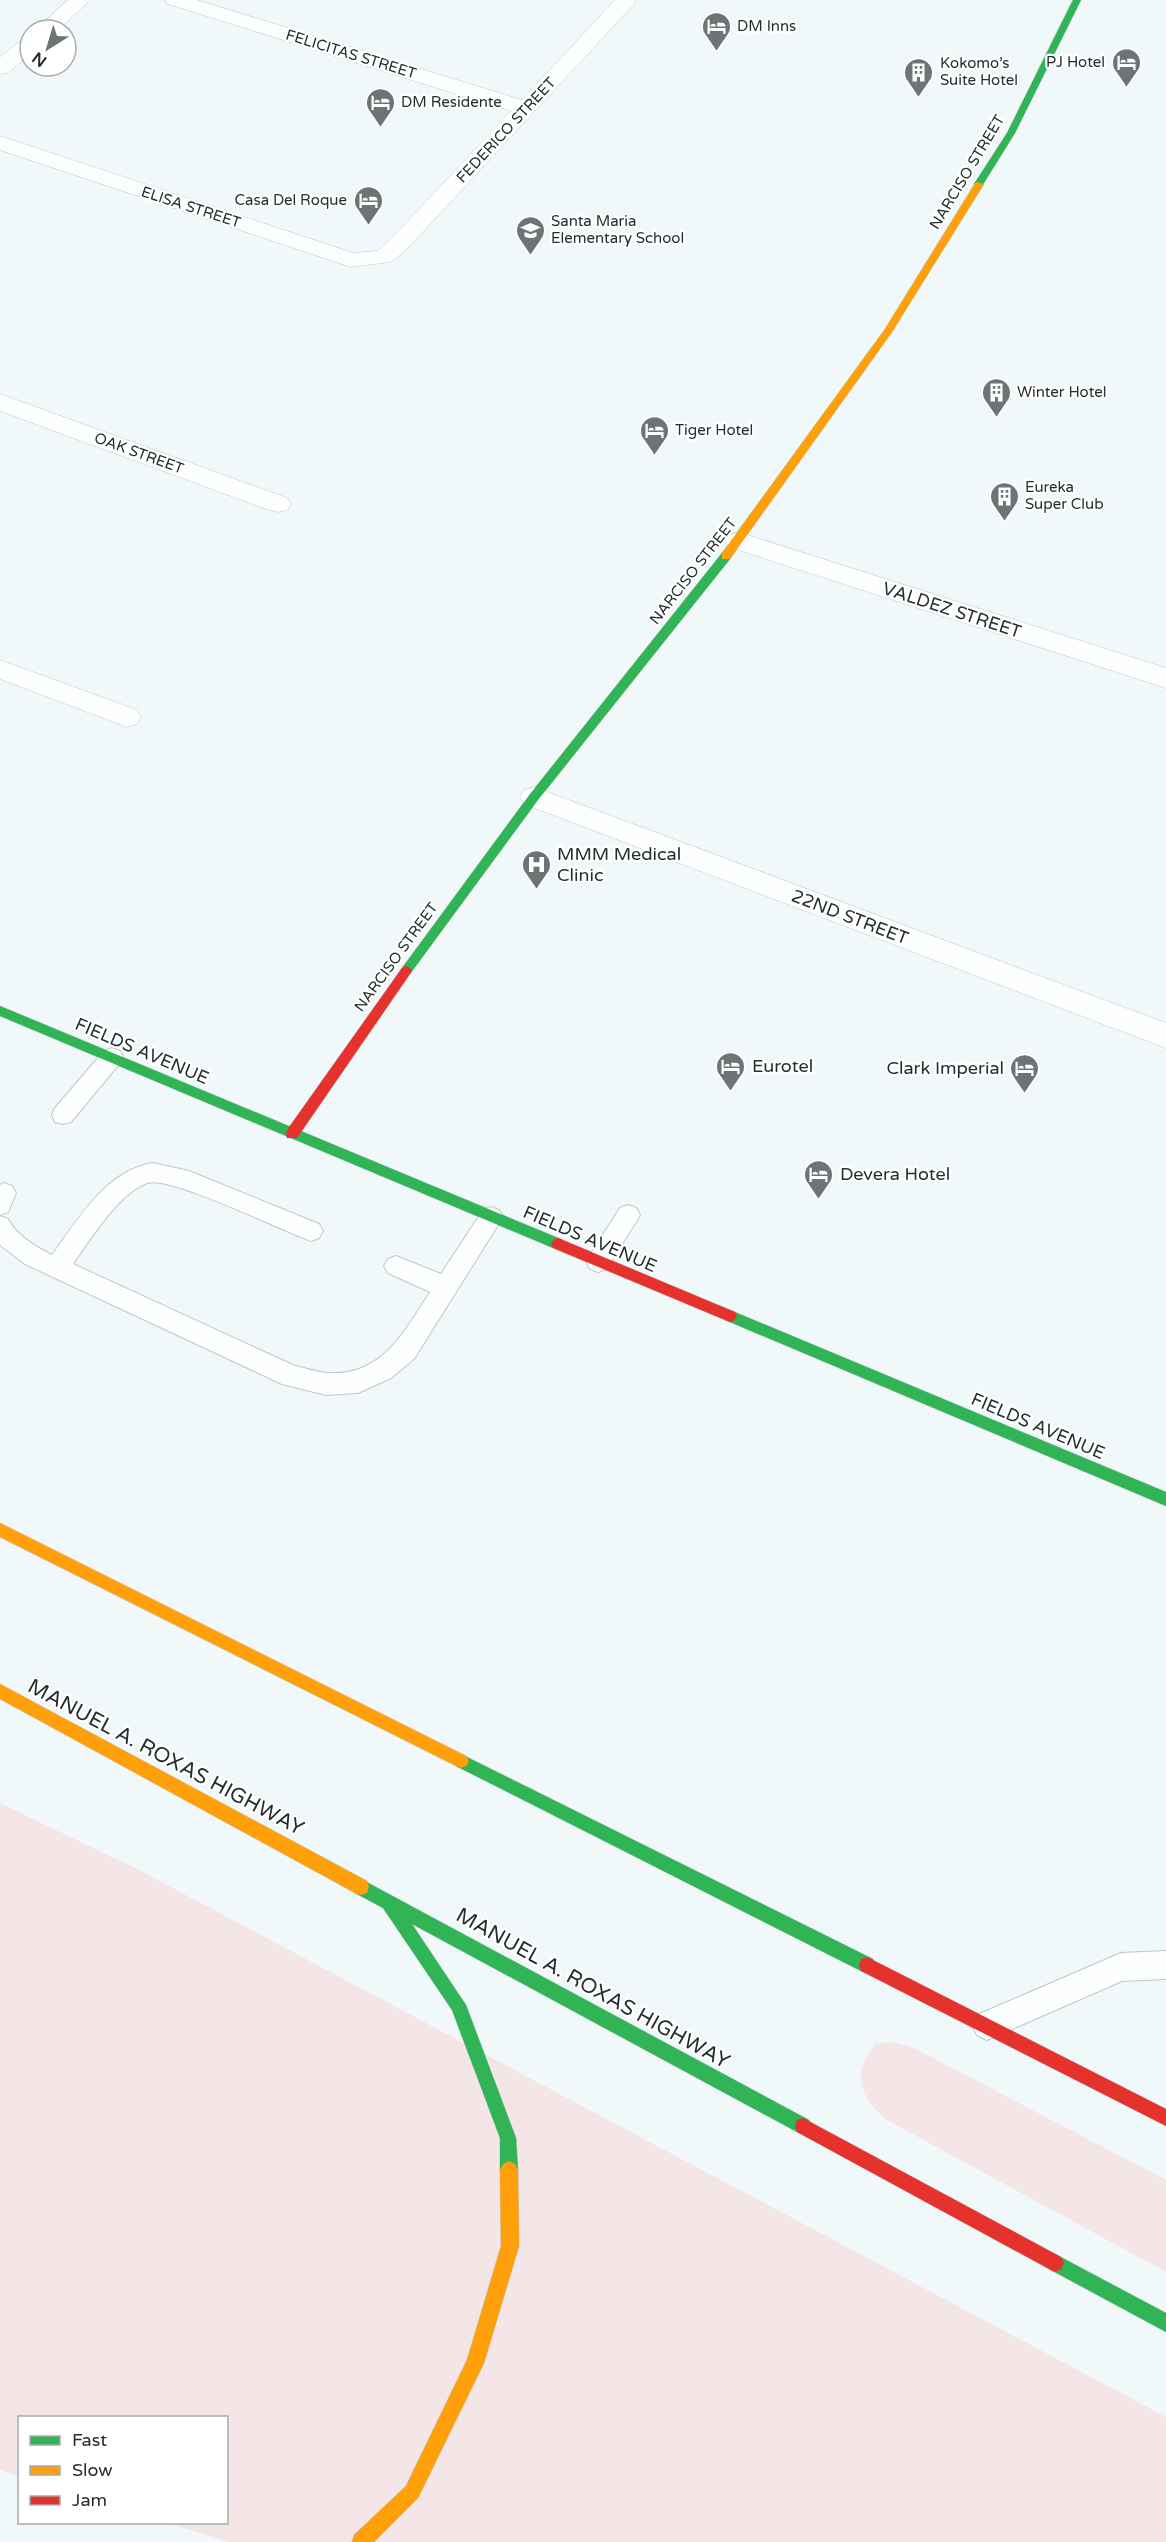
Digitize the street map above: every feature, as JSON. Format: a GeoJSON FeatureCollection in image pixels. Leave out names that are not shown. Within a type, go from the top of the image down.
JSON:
{"type":"FeatureCollection","features":[{"type":"Feature","properties":{"kind":"main road","name":"NARCISO STREET"},"geometry":{"type":"LineString","coordinates":[[292,1134],[377,1011],[534,797],[738,541],[889,330],[1011,133],[1077,0]]}},
{"type":"Feature","properties":{"kind":"main road","name":"FIELDS AVENUE"},"geometry":{"type":"LineString","coordinates":[[2,1015],[112,1057],[1166,1499]]}},
{"type":"Feature","properties":{"kind":"main road"},"geometry":{"type":"LineString","coordinates":[[0,1530],[987,2025],[1166,2118]]}},
{"type":"Feature","properties":{"kind":"main road","name":"MANUEL A. ROXAS HIGHWAY"},"geometry":{"type":"LineString","coordinates":[[0,1691],[1166,2323]]}},
{"type":"Feature","properties":{"kind":"main road"},"geometry":{"type":"LineString","coordinates":[[361,2542],[412,2492],[475,2363],[510,2246],[508,2138],[458,2005],[386,1899]]}},
{"type":"Feature","properties":{"kind":"street"},"geometry":{"type":"LineString","coordinates":[[59,18],[80,0]]}},
{"type":"Feature","properties":{"kind":"street","name":"FELICITAS STREET"},"geometry":{"type":"LineString","coordinates":[[175,0],[527,109]]}},
{"type":"Feature","properties":{"kind":"street","name":"FEDERICO STREET"},"geometry":{"type":"LineString","coordinates":[[383,257],[527,109],[625,3],[625,0]]}},
{"type":"Feature","properties":{"kind":"street"},"geometry":{"type":"LineString","coordinates":[[0,68],[18,53]]}},
{"type":"Feature","properties":{"kind":"street","name":"ELISA STREET"},"geometry":{"type":"LineString","coordinates":[[0,143],[351,260],[383,257]]}},
{"type":"Feature","properties":{"kind":"street","name":"OAK STREET"},"geometry":{"type":"LineString","coordinates":[[0,402],[278,504]]}},
{"type":"Feature","properties":{"kind":"street","name":"VALDEZ STREET"},"geometry":{"type":"LineString","coordinates":[[738,541],[1164,672]]}},
{"type":"Feature","properties":{"kind":"street"},"geometry":{"type":"LineString","coordinates":[[0,669],[127,717]]}},
{"type":"Feature","properties":{"kind":"street","name":"22ND STREET"},"geometry":{"type":"LineString","coordinates":[[534,797],[1166,1036]]}},
{"type":"Feature","properties":{"kind":"lane"},"geometry":{"type":"LineString","coordinates":[[63,1115],[112,1057]]}},
{"type":"Feature","properties":{"kind":"lane"},"geometry":{"type":"LineString","coordinates":[[56,1268],[121,1186],[136,1177],[150,1173],[166,1173],[181,1178],[311,1231]]}},
{"type":"Feature","properties":{"kind":"lane"},"geometry":{"type":"LineString","coordinates":[[598,1262],[628,1215]]}},
{"type":"Feature","properties":{"kind":"lane"},"geometry":{"type":"LineString","coordinates":[[0,1226],[4,1235],[18,1247],[56,1268],[291,1376],[326,1384],[358,1382],[382,1370],[405,1351],[491,1217]]}},
{"type":"Feature","properties":{"kind":"lane"},"geometry":{"type":"LineString","coordinates":[[396,1266],[447,1288]]}},
{"type":"Feature","properties":{"kind":"lane"},"geometry":{"type":"LineString","coordinates":[[987,2025],[1121,1967],[1166,1965]]}},
{"type":"Feature","properties":{"kind":"shaded area"},"geometry":{"type":"Polygon","coordinates":[[[0,1803],[139,1870],[1166,2417],[1166,2542],[229,2542],[170,2524],[228,2524],[228,2416],[18,2416],[18,2476],[0,2470],[0,1803]]]}},
{"type":"Feature","properties":{"kind":"shaded area"},"geometry":{"type":"Polygon","coordinates":[[[894,2042],[914,2048],[1166,2180],[1166,2272],[885,2119],[864,2093],[861,2074],[868,2054],[876,2044],[894,2042]]]}},
{"type":"Feature","properties":{"kind":"traffic: fast"},"geometry":{"type":"LineString","coordinates":[[979,184],[1011,133],[1077,0]]}},
{"type":"Feature","properties":{"kind":"traffic: fast"},"geometry":{"type":"LineString","coordinates":[[406,971],[534,797],[726,556]]}},
{"type":"Feature","properties":{"kind":"traffic: fast"},"geometry":{"type":"LineString","coordinates":[[0,1011],[558,1244]]}},
{"type":"Feature","properties":{"kind":"traffic: fast"},"geometry":{"type":"LineString","coordinates":[[730,1316],[1166,1499]]}},
{"type":"Feature","properties":{"kind":"traffic: fast"},"geometry":{"type":"LineString","coordinates":[[461,1761],[867,1965]]}},
{"type":"Feature","properties":{"kind":"traffic: fast"},"geometry":{"type":"LineString","coordinates":[[361,1887],[803,2126]]}},
{"type":"Feature","properties":{"kind":"traffic: fast"},"geometry":{"type":"LineString","coordinates":[[389,1903],[458,2005],[508,2138],[509,2170]]}},
{"type":"Feature","properties":{"kind":"traffic: fast"},"geometry":{"type":"LineString","coordinates":[[1055,2263],[1166,2323]]}},
{"type":"Feature","properties":{"kind":"traffic: slow"},"geometry":{"type":"LineString","coordinates":[[726,556],[889,330],[979,184]]}},
{"type":"Feature","properties":{"kind":"traffic: slow"},"geometry":{"type":"LineString","coordinates":[[0,1530],[461,1761]]}},
{"type":"Feature","properties":{"kind":"traffic: slow"},"geometry":{"type":"LineString","coordinates":[[0,1691],[361,1887]]}},
{"type":"Feature","properties":{"kind":"traffic: slow"},"geometry":{"type":"LineString","coordinates":[[361,2542],[412,2492],[475,2363],[510,2246],[509,2170]]}},
{"type":"Feature","properties":{"kind":"traffic: jam"},"geometry":{"type":"LineString","coordinates":[[292,1134],[406,971]]}},
{"type":"Feature","properties":{"kind":"traffic: jam"},"geometry":{"type":"LineString","coordinates":[[558,1244],[730,1316]]}},
{"type":"Feature","properties":{"kind":"traffic: jam"},"geometry":{"type":"LineString","coordinates":[[867,1965],[1166,2118]]}},
{"type":"Feature","properties":{"kind":"traffic: jam"},"geometry":{"type":"LineString","coordinates":[[803,2126],[1055,2263]]}},
{"type":"Feature","properties":{"kind":"place","name":"DM Inns"},"geometry":{"type":"Point","coordinates":[716,52]}},
{"type":"Feature","properties":{"kind":"place","name":"PJ Hotel"},"geometry":{"type":"Point","coordinates":[1126,88]}},
{"type":"Feature","properties":{"kind":"place","name":"Kokomo’s Suite Hotel"},"geometry":{"type":"Point","coordinates":[919,98]}},
{"type":"Feature","properties":{"kind":"place","name":"DM Residente"},"geometry":{"type":"Point","coordinates":[380,128]}},
{"type":"Feature","properties":{"kind":"place","name":"Casa Del Roque"},"geometry":{"type":"Point","coordinates":[368,226]}},
{"type":"Feature","properties":{"kind":"place","name":"Santa Maria Elementary School"},"geometry":{"type":"Point","coordinates":[530,256]}},
{"type":"Feature","properties":{"kind":"place","name":"Winter Hotel"},"geometry":{"type":"Point","coordinates":[996,418]}},
{"type":"Feature","properties":{"kind":"place","name":"Tiger Hotel"},"geometry":{"type":"Point","coordinates":[654,456]}},
{"type":"Feature","properties":{"kind":"place","name":"Eureka Super Club"},"geometry":{"type":"Point","coordinates":[1004,522]}},
{"type":"Feature","properties":{"kind":"place","name":"MMM Medical Clinic"},"geometry":{"type":"Point","coordinates":[536,890]}},
{"type":"Feature","properties":{"kind":"place","name":"Eurotel"},"geometry":{"type":"Point","coordinates":[731,1092]}},
{"type":"Feature","properties":{"kind":"place","name":"Clark Imperial"},"geometry":{"type":"Point","coordinates":[1025,1094]}},
{"type":"Feature","properties":{"kind":"place","name":"Devera Hotel"},"geometry":{"type":"Point","coordinates":[819,1200]}}]}
